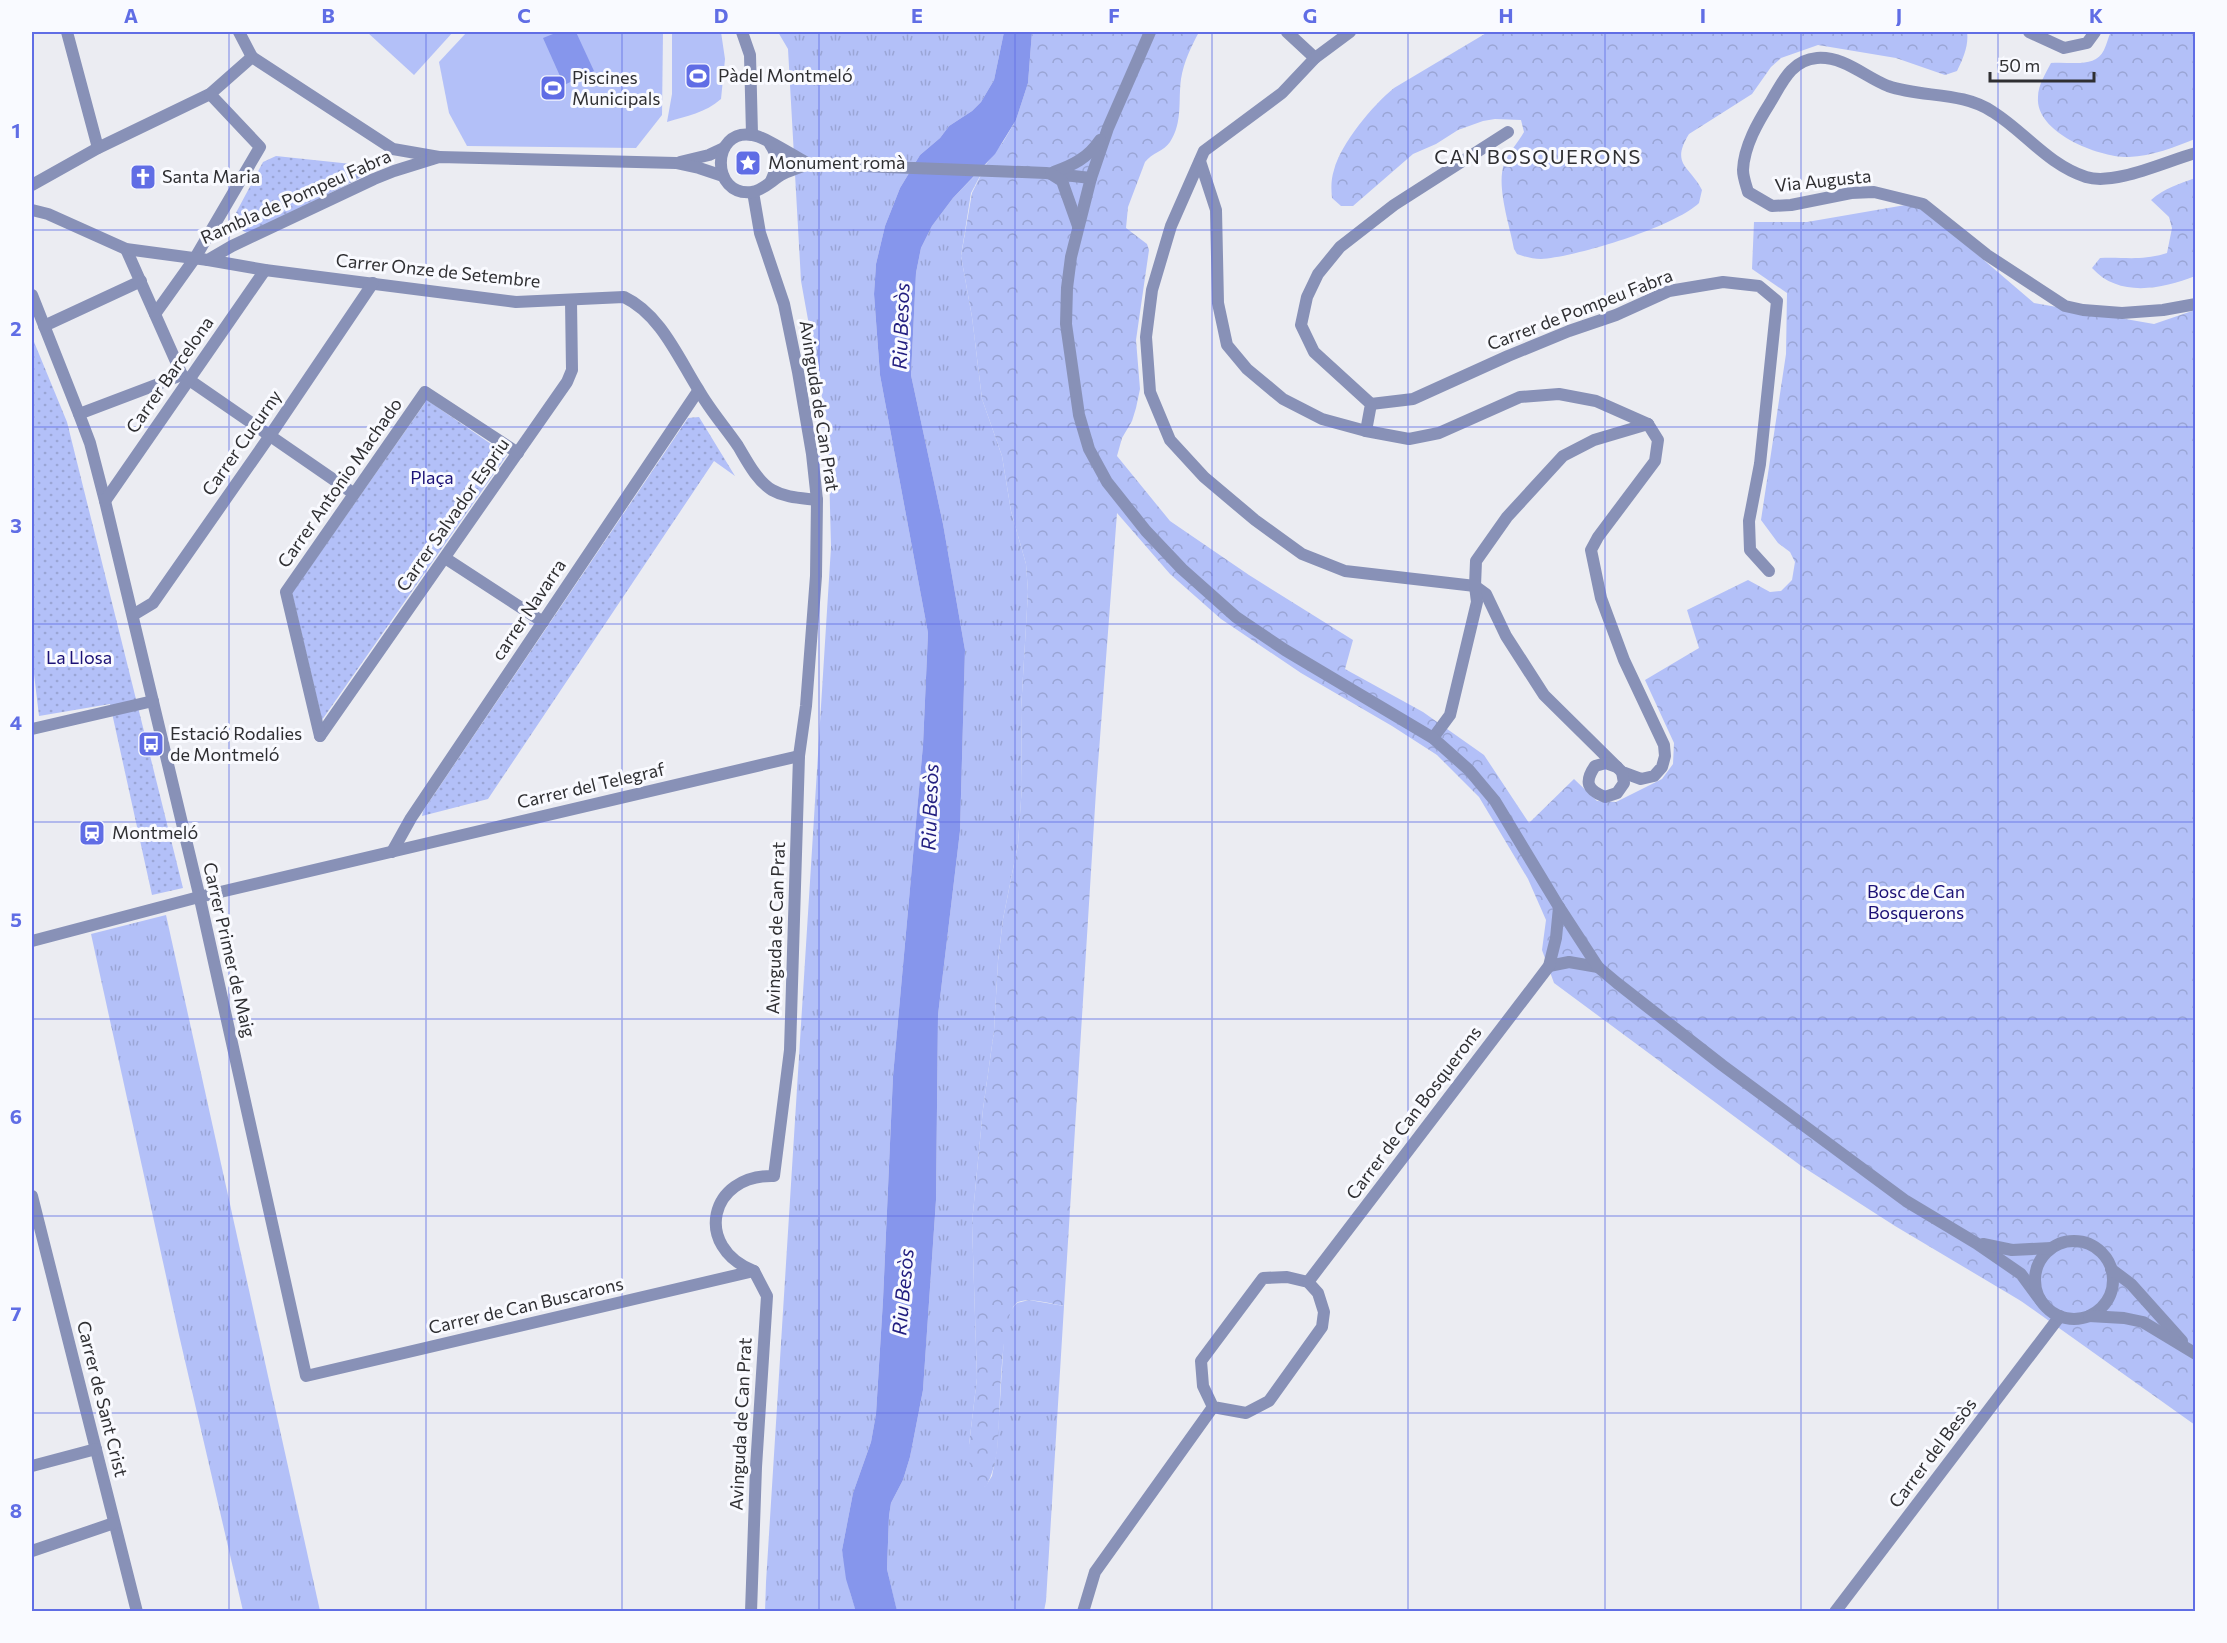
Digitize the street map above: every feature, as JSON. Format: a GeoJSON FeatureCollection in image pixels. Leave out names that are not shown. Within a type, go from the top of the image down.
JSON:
{"type":"FeatureCollection","features":[{"type":"Feature","properties":{"kind":"street"},"geometry":{"type":"LineString","coordinates":[[67,32],[98,148]]}},
{"type":"Feature","properties":{"kind":"street"},"geometry":{"type":"LineString","coordinates":[[239,32],[252,57],[393,149],[439,157],[676,163],[723,176]]}},
{"type":"Feature","properties":{"kind":"street"},"geometry":{"type":"LineString","coordinates":[[742,32],[750,55],[752,135]]}},
{"type":"Feature","properties":{"kind":"street"},"geometry":{"type":"LineString","coordinates":[[1150,32],[1108,128],[1091,178],[1078,226],[1067,288],[1066,324],[1081,423],[1089,449],[1107,482],[1146,531],[1182,569],[1229,612],[1285,650],[1433,738],[1469,770],[1495,801],[1598,967],[1641,1004],[1870,1175],[1938,1222],[1976,1243],[2021,1274],[2049,1310],[2060,1316],[2074,1319],[2087,1316],[2124,1318],[2144,1322],[2192,1351]]}},
{"type":"Feature","properties":{"kind":"street"},"geometry":{"type":"LineString","coordinates":[[1287,32],[1315,58]]}},
{"type":"Feature","properties":{"kind":"street"},"geometry":{"type":"LineString","coordinates":[[1200,161],[1216,210],[1218,303],[1227,345],[1247,369],[1283,399],[1322,419],[1365,431],[1409,439],[1439,433],[1520,397],[1559,394],[1596,401],[1648,424],[1658,440],[1655,461],[1598,537],[1591,550],[1601,598],[1624,660],[1664,745],[1665,756],[1662,767],[1654,776],[1641,779],[1619,770],[1544,695],[1506,636],[1486,594],[1474,586],[1345,571],[1302,554],[1255,520],[1213,484],[1170,440],[1150,392],[1146,337],[1152,290],[1167,237],[1204,151],[1282,93],[1315,58],[1350,32]]}},
{"type":"Feature","properties":{"kind":"street"},"geometry":{"type":"LineString","coordinates":[[2029,32],[2064,48],[2087,44],[2095,32]]}},
{"type":"Feature","properties":{"kind":"street"},"geometry":{"type":"LineString","coordinates":[[32,186],[98,148],[210,94],[252,57]]}},
{"type":"Feature","properties":{"kind":"street","name":"Via Augusta"},"geometry":{"type":"LineString","coordinates":[[2196,153],[2114,178],[2085,177],[2053,160],[1994,112],[1981,105],[1949,96],[1887,86],[1847,64],[1818,58],[1804,61],[1790,69],[1747,149],[1743,171],[1748,192],[1772,206],[1791,205],[1851,193],[1874,192],[1923,204],[1987,255],[2011,268],[2040,291],[2065,306],[2122,313],[2163,310],[2196,304]]}},
{"type":"Feature","properties":{"kind":"street"},"geometry":{"type":"LineString","coordinates":[[155,314],[202,259],[260,147],[210,94]]}},
{"type":"Feature","properties":{"kind":"street"},"geometry":{"type":"LineString","coordinates":[[1044,173],[1074,165],[1092,152],[1108,128]]}},
{"type":"Feature","properties":{"kind":"street"},"geometry":{"type":"LineString","coordinates":[[1365,431],[1371,404],[1314,352],[1301,325],[1306,297],[1318,274],[1340,247],[1394,205],[1508,132]]}},
{"type":"Feature","properties":{"kind":"street"},"geometry":{"type":"LineString","coordinates":[[676,163],[709,155],[724,148],[734,139],[743,135],[752,135],[762,138],[809,164]]}},
{"type":"Feature","properties":{"kind":"street"},"geometry":{"type":"LineString","coordinates":[[770,144],[777,160],[777,169],[771,181]]}},
{"type":"Feature","properties":{"kind":"street"},"geometry":{"type":"LineString","coordinates":[[724,148],[720,164],[723,176],[737,189],[753,192],[786,172],[809,164],[1044,173],[1091,178]]}},
{"type":"Feature","properties":{"kind":"street"},"geometry":{"type":"LineString","coordinates":[[393,149],[396,161],[394,171]]}},
{"type":"Feature","properties":{"kind":"street","name":"Rambla de Pompeu Fabra"},"geometry":{"type":"LineString","coordinates":[[34,207],[126,249],[202,259],[394,171],[439,157]]}},
{"type":"Feature","properties":{"kind":"street"},"geometry":{"type":"LineString","coordinates":[[1044,173],[1062,181],[1078,226]]}},
{"type":"Feature","properties":{"kind":"street","name":"Avinguda de Can Prat"},"geometry":{"type":"LineString","coordinates":[[751,1611],[756,1467],[767,1296],[754,1271],[739,1265],[726,1254],[717,1234],[717,1213],[722,1199],[744,1180],[758,1176],[774,1176],[778,1155],[791,1028],[799,756],[806,706],[816,576],[817,500],[798,372],[784,304],[760,233],[753,192]]}},
{"type":"Feature","properties":{"kind":"street"},"geometry":{"type":"LineString","coordinates":[[126,249],[186,377],[269,437],[353,493]]}},
{"type":"Feature","properties":{"kind":"street","name":"Carrer Onze de Setembre"},"geometry":{"type":"LineString","coordinates":[[202,259],[265,270],[516,302],[624,297],[638,303],[682,359],[698,391],[757,475],[771,489],[789,497],[817,500]]}},
{"type":"Feature","properties":{"kind":"street","name":"Carrer Barcelona"},"geometry":{"type":"LineString","coordinates":[[105,501],[186,377],[265,270]]}},
{"type":"Feature","properties":{"kind":"street"},"geometry":{"type":"LineString","coordinates":[[45,326],[141,281]]}},
{"type":"Feature","properties":{"kind":"street","name":"Carrer de Pompeu Fabra"},"geometry":{"type":"LineString","coordinates":[[1371,404],[1413,399],[1508,356],[1616,315],[1669,291],[1723,282],[1758,286],[1777,301],[1760,464],[1749,521],[1750,550],[1770,571]]}},
{"type":"Feature","properties":{"kind":"street","name":"Carrer Cucurny"},"geometry":{"type":"LineString","coordinates":[[133,615],[153,603],[373,283]]}},
{"type":"Feature","properties":{"kind":"street","name":"Carrer Primer de Maig"},"geometry":{"type":"LineString","coordinates":[[32,295],[90,443],[105,501],[199,897],[306,1376]]}},
{"type":"Feature","properties":{"kind":"street","name":"Carrer Salvador Espriu"},"geometry":{"type":"LineString","coordinates":[[320,736],[567,382],[572,370],[571,301]]}},
{"type":"Feature","properties":{"kind":"street"},"geometry":{"type":"LineString","coordinates":[[79,414],[186,377]]}},
{"type":"Feature","properties":{"kind":"street","name":"carrer Navarra"},"geometry":{"type":"LineString","coordinates":[[392,852],[411,818],[698,391]]}},
{"type":"Feature","properties":{"kind":"street","name":"Carrer Antonio Machado"},"geometry":{"type":"LineString","coordinates":[[320,736],[286,591],[353,493],[425,392],[518,453]]}},
{"type":"Feature","properties":{"kind":"street"},"geometry":{"type":"LineString","coordinates":[[1433,738],[1450,715],[1477,602],[1474,586],[1476,561],[1507,517],[1563,456],[1594,440],[1648,424]]}},
{"type":"Feature","properties":{"kind":"street"},"geometry":{"type":"LineString","coordinates":[[445,558],[543,622]]}},
{"type":"Feature","properties":{"kind":"street"},"geometry":{"type":"LineString","coordinates":[[32,729],[153,700]]}},
{"type":"Feature","properties":{"kind":"street","name":"Carrer del Telegraf"},"geometry":{"type":"LineString","coordinates":[[32,941],[199,897],[799,756]]}},
{"type":"Feature","properties":{"kind":"street","name":"Carrer de Can Bosquerons"},"geometry":{"type":"LineString","coordinates":[[1308,1282],[1549,966],[1556,938],[1559,907]]}},
{"type":"Feature","properties":{"kind":"street"},"geometry":{"type":"LineString","coordinates":[[1549,966],[1569,962],[1598,967]]}},
{"type":"Feature","properties":{"kind":"street","name":"Carrer de Sant Crist"},"geometry":{"type":"LineString","coordinates":[[32,1196],[137,1611]]}},
{"type":"Feature","properties":{"kind":"street"},"geometry":{"type":"LineString","coordinates":[[1976,1243],[2012,1250],[2051,1248],[2074,1241],[2090,1245],[2103,1255],[2111,1269],[2131,1284],[2192,1351]]}},
{"type":"Feature","properties":{"kind":"street"},"geometry":{"type":"LineString","coordinates":[[2041,1300],[2035,1285],[2037,1268],[2051,1248]]}},
{"type":"Feature","properties":{"kind":"street"},"geometry":{"type":"LineString","coordinates":[[2087,1316],[2101,1307],[2110,1293],[2111,1269]]}},
{"type":"Feature","properties":{"kind":"street","name":"Carrer de Can Buscarons"},"geometry":{"type":"LineString","coordinates":[[306,1376],[754,1271]]}},
{"type":"Feature","properties":{"kind":"street"},"geometry":{"type":"LineString","coordinates":[[1287,1277],[1308,1282],[1318,1293],[1324,1312],[1322,1327],[1269,1401],[1246,1413],[1213,1407],[1203,1386],[1201,1361],[1263,1278],[1287,1277]]}},
{"type":"Feature","properties":{"kind":"street","name":"Carrer del Besòs"},"geometry":{"type":"LineString","coordinates":[[1835,1611],[2060,1316]]}},
{"type":"Feature","properties":{"kind":"street"},"geometry":{"type":"LineString","coordinates":[[1083,1611],[1095,1572],[1213,1407]]}},
{"type":"Feature","properties":{"kind":"street"},"geometry":{"type":"LineString","coordinates":[[32,1466],[96,1449]]}},
{"type":"Feature","properties":{"kind":"street"},"geometry":{"type":"LineString","coordinates":[[32,1551],[114,1522]]}},
{"type":"Feature","properties":{"kind":"green space"},"geometry":{"type":"Polygon","coordinates":[[[367,32],[453,32],[414,75],[367,32]]]}},
{"type":"Feature","properties":{"kind":"green space","name":"Piscines Municipals"},"geometry":{"type":"Polygon","coordinates":[[[467,32],[663,32],[662,115],[636,148],[467,146],[449,113],[439,62],[467,32]]]}},
{"type":"Feature","properties":{"kind":"green space","name":"Pàdel Montmeló"},"geometry":{"type":"Polygon","coordinates":[[[672,32],[721,32],[725,59],[721,99],[702,111],[667,122],[672,94],[672,32]]]}},
{"type":"Feature","properties":{"kind":"green space"},"geometry":{"type":"Polygon","coordinates":[[[778,32],[1004,32],[994,80],[981,102],[949,126],[940,138],[920,155],[900,188],[885,226],[876,264],[874,294],[880,375],[928,633],[923,745],[893,1076],[876,1414],[871,1442],[853,1493],[842,1550],[856,1611],[765,1612],[831,547],[828,430],[801,281],[788,49],[778,32]]]}},
{"type":"Feature","properties":{"kind":"green space","name":"Bosc de Can Bosquerons"},"geometry":{"type":"Polygon","coordinates":[[[1032,32],[1199,32],[1182,72],[1177,127],[1170,142],[1145,162],[1128,207],[1126,228],[1147,244],[1149,250],[1136,340],[1140,389],[1132,421],[1122,438],[1117,456],[1170,521],[1249,575],[1353,640],[1345,669],[1423,712],[1484,755],[1529,823],[1574,779],[1597,801],[1616,802],[1662,779],[1673,764],[1674,743],[1645,680],[1699,648],[1687,610],[1748,580],[1770,592],[1781,591],[1792,580],[1795,562],[1790,552],[1778,543],[1761,520],[1786,354],[1787,293],[1752,269],[1754,222],[1807,222],[1917,203],[2034,303],[2154,324],[2195,310],[2195,1425],[2021,1301],[1895,1226],[1800,1165],[1554,983],[1542,950],[1546,920],[1528,879],[1479,797],[1437,755],[1301,673],[1221,619],[1170,574],[1117,513],[1096,791],[1064,1306],[1023,1301],[1018,1302],[1012,1310],[1004,1347],[997,1451],[992,1474],[986,1487],[972,1485],[969,1445],[977,1378],[972,1223],[983,1109],[994,1031],[1003,919],[1018,844],[1022,785],[1021,710],[1028,592],[1026,564],[1011,511],[1002,456],[982,399],[972,317],[961,256],[972,193],[987,163],[1016,120],[1028,83],[1032,32]]]}},
{"type":"Feature","properties":{"kind":"green space"},"geometry":{"type":"Polygon","coordinates":[[[1488,32],[1967,32],[1967,42],[1957,71],[1945,75],[1896,58],[1818,45],[1781,58],[1771,67],[1752,94],[1689,134],[1681,152],[1682,159],[1702,190],[1699,203],[1669,222],[1577,253],[1538,259],[1517,254],[1514,249],[1503,195],[1502,173],[1506,160],[1524,132],[1521,120],[1495,119],[1458,130],[1436,144],[1413,154],[1353,206],[1341,206],[1332,198],[1332,177],[1343,148],[1377,104],[1394,88],[1488,32]]]}},
{"type":"Feature","properties":{"kind":"green space"},"geometry":{"type":"Polygon","coordinates":[[[2111,32],[2195,32],[2195,139],[2146,155],[2117,156],[2071,141],[2047,122],[2040,110],[2038,93],[2051,63],[2081,63],[2095,60],[2104,50],[2111,32]]]}},
{"type":"Feature","properties":{"kind":"green space"},"geometry":{"type":"Polygon","coordinates":[[[276,156],[361,165],[364,176],[249,234],[230,224],[263,162],[276,156]]]}},
{"type":"Feature","properties":{"kind":"green space"},"geometry":{"type":"Polygon","coordinates":[[[987,163],[971,193],[961,256],[972,317],[982,399],[1002,456],[1011,511],[1026,564],[1028,592],[1021,710],[1022,785],[1018,844],[1003,919],[994,1031],[983,1109],[972,1223],[977,1378],[969,1445],[985,1487],[992,1476],[997,1449],[1004,1336],[1009,1312],[1017,1303],[1029,1300],[1064,1306],[1046,1601],[1044,1611],[897,1612],[887,1569],[889,1516],[891,1503],[903,1480],[910,1457],[923,1390],[936,1200],[938,1015],[960,831],[965,650],[943,524],[911,375],[916,273],[921,248],[932,226],[953,198],[987,163]]]}},
{"type":"Feature","properties":{"kind":"green space"},"geometry":{"type":"Polygon","coordinates":[[[2195,178],[2195,276],[2155,287],[2128,287],[2115,284],[2092,268],[2100,258],[2142,258],[2167,253],[2172,228],[2169,217],[2151,200],[2167,189],[2195,178]]]}},
{"type":"Feature","properties":{"kind":"green space","name":"La Llosa"},"geometry":{"type":"Polygon","coordinates":[[[32,337],[67,422],[183,888],[152,895],[110,704],[39,716],[32,657],[32,337]]]}},
{"type":"Feature","properties":{"kind":"green space","name":"Plaça"},"geometry":{"type":"Polygon","coordinates":[[[427,400],[507,455],[322,720],[292,593],[427,400]]]}},
{"type":"Feature","properties":{"kind":"green space"},"geometry":{"type":"Polygon","coordinates":[[[699,417],[735,476],[714,461],[488,799],[422,816],[423,811],[688,418],[699,417]]]}},
{"type":"Feature","properties":{"kind":"green space"},"geometry":{"type":"Polygon","coordinates":[[[166,915],[320,1611],[243,1611],[179,1335],[91,934],[166,915]]]}},
{"type":"Feature","properties":{"kind":"water"},"geometry":{"type":"Polygon","coordinates":[[[558,32],[576,32],[594,71],[564,85],[543,38],[558,32]]]}},
{"type":"Feature","properties":{"kind":"water","name":"Riu Besòs"},"geometry":{"type":"Polygon","coordinates":[[[1004,32],[1032,32],[1028,83],[1016,120],[995,154],[953,198],[932,226],[921,248],[916,273],[911,375],[943,524],[965,650],[960,831],[938,1015],[936,1200],[923,1390],[910,1457],[903,1480],[891,1503],[889,1516],[887,1569],[897,1611],[856,1612],[846,1579],[842,1550],[853,1493],[871,1442],[876,1414],[893,1076],[923,745],[928,633],[880,375],[874,294],[876,264],[885,226],[900,188],[920,155],[940,138],[949,126],[981,102],[994,80],[1004,32]]]}},
{"type":"Feature","properties":{"kind":"place","name":"Pàdel Montmeló"},"geometry":{"type":"Point","coordinates":[698,76]}},
{"type":"Feature","properties":{"kind":"place","name":"Piscines Municipals"},"geometry":{"type":"Point","coordinates":[553,88]}},
{"type":"Feature","properties":{"kind":"place","name":"Monument romà"},"geometry":{"type":"Point","coordinates":[748,163]}},
{"type":"Feature","properties":{"kind":"place","name":"Santa Maria"},"geometry":{"type":"Point","coordinates":[143,177]}},
{"type":"Feature","properties":{"kind":"place","name":"Estació Rodalies de Montmeló"},"geometry":{"type":"Point","coordinates":[151,744]}},
{"type":"Feature","properties":{"kind":"place","name":"Montmeló"},"geometry":{"type":"Point","coordinates":[92,833]}},
{"type":"Feature","properties":{"kind":"district","name":"CAN BOSQUERONS"},"geometry":{"type":"Point","coordinates":[1538,157]}}]}
